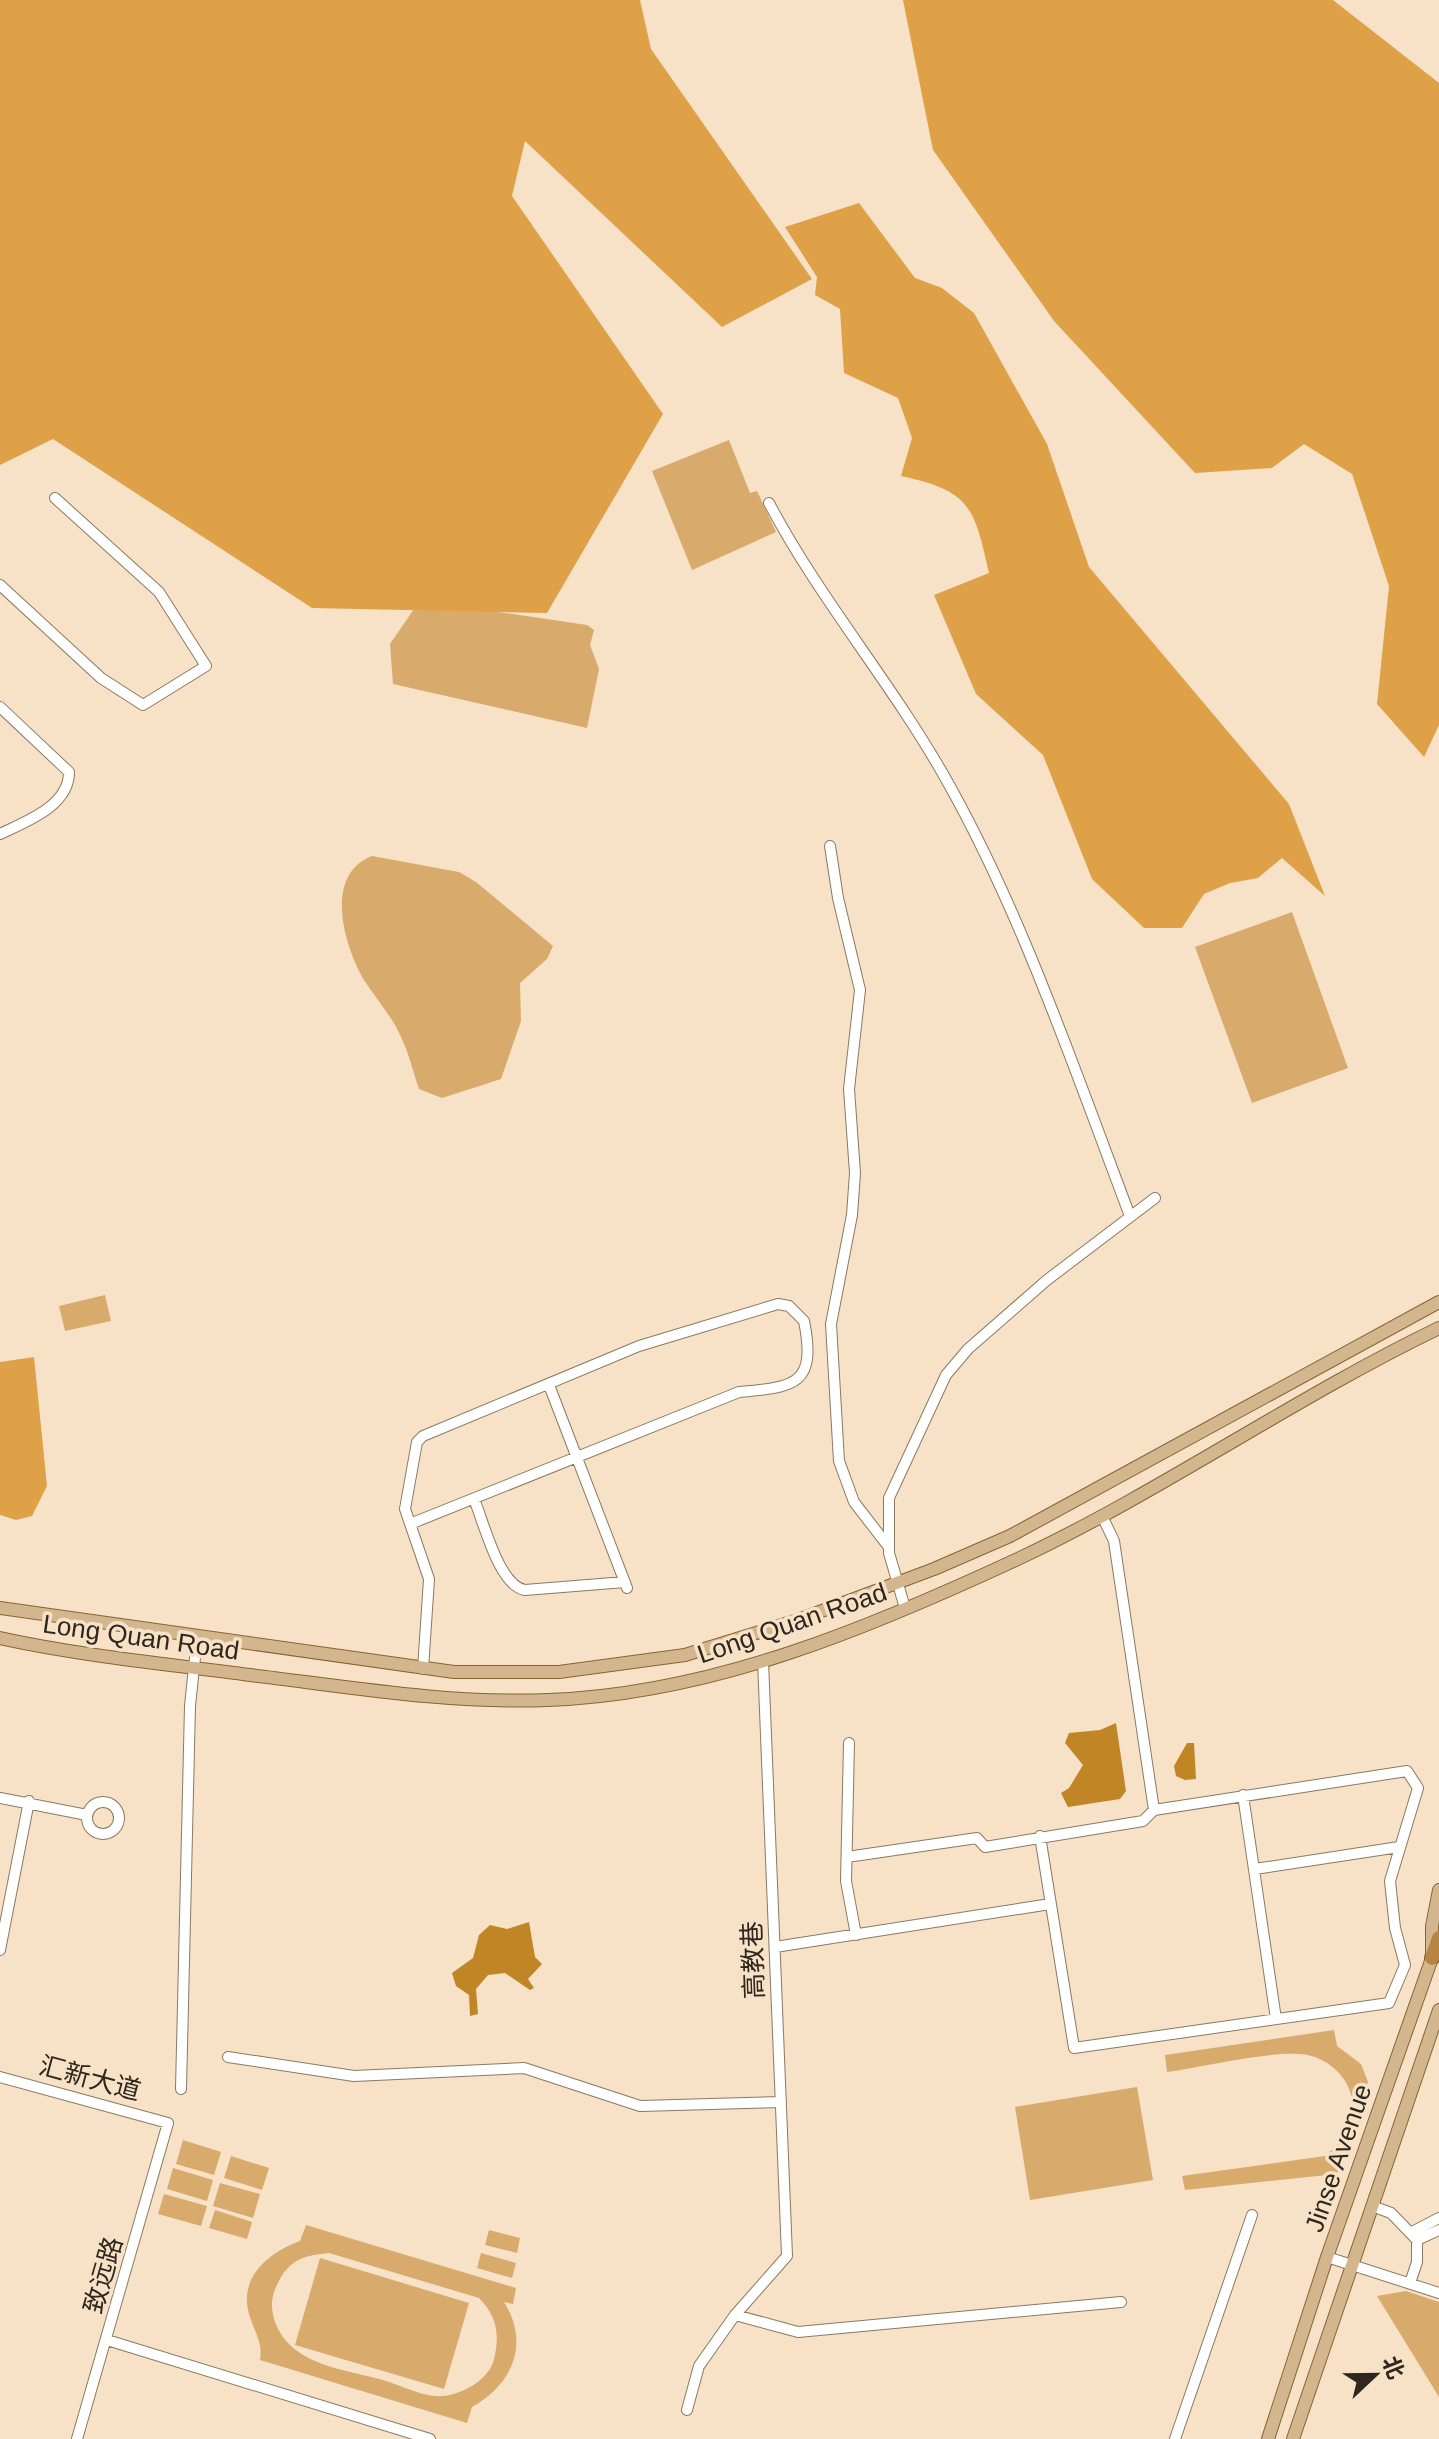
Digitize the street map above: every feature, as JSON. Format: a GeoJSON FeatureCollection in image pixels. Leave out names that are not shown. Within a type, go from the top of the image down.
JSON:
{"type":"FeatureCollection","features":[{"type":"Feature","properties":{"kind":"highway"},"geometry":{"type":"LineString","coordinates":[[1432,1958],[1439,1938]]}},
{"type":"Feature","properties":{"kind":"main road","name":"Long Quan Road"},"geometry":{"type":"LineString","coordinates":[[0,1608],[423,1669],[559,1672],[685,1655],[795,1621],[1010,1536],[1439,1302]]}},
{"type":"Feature","properties":{"kind":"main road","name":"Long Quan Road"},"geometry":{"type":"LineString","coordinates":[[0,1638],[421,1697],[509,1701],[616,1694],[689,1681],[763,1661],[905,1608],[1023,1556],[1102,1516],[1372,1361],[1439,1328]]}},
{"type":"Feature","properties":{"kind":"main road","name":"Jinse Avenue"},"geometry":{"type":"LineString","coordinates":[[1268,2439],[1327,2257],[1432,1958],[1432,1926],[1439,1890]]}},
{"type":"Feature","properties":{"kind":"main road","name":"Jinse Avenue"},"geometry":{"type":"LineString","coordinates":[[1293,2439],[1439,2010]]}},
{"type":"Feature","properties":{"kind":"street"},"geometry":{"type":"LineString","coordinates":[[0,585],[101,678],[143,705],[206,666],[159,592],[55,498]]}},
{"type":"Feature","properties":{"kind":"street"},"geometry":{"type":"LineString","coordinates":[[769,503],[943,774],[985,855],[1064,1041],[1130,1216]]}},
{"type":"Feature","properties":{"kind":"street"},"geometry":{"type":"LineString","coordinates":[[0,707],[69,772],[65,792],[51,805],[0,834]]}},
{"type":"Feature","properties":{"kind":"street"},"geometry":{"type":"LineString","coordinates":[[830,846],[838,898],[860,990],[849,1089],[855,1173],[852,1215],[831,1324],[839,1461],[854,1502],[888,1546]]}},
{"type":"Feature","properties":{"kind":"street"},"geometry":{"type":"LineString","coordinates":[[905,1608],[888,1546],[889,1498],[946,1375],[979,1339],[1155,1198]]}},
{"type":"Feature","properties":{"kind":"street"},"geometry":{"type":"LineString","coordinates":[[410,1524],[739,1392],[791,1385],[801,1379],[804,1371],[804,1321],[789,1306],[778,1304],[639,1346],[430,1433],[417,1442],[405,1497],[410,1524],[430,1590],[423,1669]]}},
{"type":"Feature","properties":{"kind":"street"},"geometry":{"type":"LineString","coordinates":[[474,1499],[504,1575],[514,1588],[626,1585],[549,1385]]}},
{"type":"Feature","properties":{"kind":"street"},"geometry":{"type":"LineString","coordinates":[[1102,1516],[1114,1541],[1154,1810]]}},
{"type":"Feature","properties":{"kind":"street"},"geometry":{"type":"LineString","coordinates":[[181,2089],[193,1667],[197,1638]]}},
{"type":"Feature","properties":{"kind":"street","name":"高教巷"},"geometry":{"type":"LineString","coordinates":[[735,2315],[787,2256],[763,1661]]}},
{"type":"Feature","properties":{"kind":"street"},"geometry":{"type":"LineString","coordinates":[[849,1743],[846,1881],[856,1935]]}},
{"type":"Feature","properties":{"kind":"street"},"geometry":{"type":"LineString","coordinates":[[847,1857],[977,1838],[985,1847],[1040,1836],[1143,1821],[1154,1810],[1407,1771],[1418,1788],[1390,1881],[1395,1928],[1405,1965],[1389,2003],[1074,2048],[1040,1836]]}},
{"type":"Feature","properties":{"kind":"street"},"geometry":{"type":"LineString","coordinates":[[1243,1795],[1276,2019]]}},
{"type":"Feature","properties":{"kind":"street"},"geometry":{"type":"LineString","coordinates":[[0,1798],[29,1801],[87,1815]]}},
{"type":"Feature","properties":{"kind":"street"},"geometry":{"type":"LineString","coordinates":[[0,1950],[29,1801]]}},
{"type":"Feature","properties":{"kind":"street"},"geometry":{"type":"LineString","coordinates":[[1255,1869],[1399,1847]]}},
{"type":"Feature","properties":{"kind":"street"},"geometry":{"type":"LineString","coordinates":[[775,1947],[1050,1904]]}},
{"type":"Feature","properties":{"kind":"street"},"geometry":{"type":"LineString","coordinates":[[228,2057],[354,2076],[524,2068],[640,2106],[781,2102]]}},
{"type":"Feature","properties":{"kind":"street","name":"汇新大道"},"geometry":{"type":"LineString","coordinates":[[0,2077],[168,2123]]}},
{"type":"Feature","properties":{"kind":"street","name":"致远路"},"geometry":{"type":"LineString","coordinates":[[77,2439],[168,2123]]}},
{"type":"Feature","properties":{"kind":"street"},"geometry":{"type":"LineString","coordinates":[[1372,2206],[1391,2213],[1415,2236],[1417,2262],[1410,2283]]}},
{"type":"Feature","properties":{"kind":"street"},"geometry":{"type":"LineString","coordinates":[[1175,2439],[1252,2215]]}},
{"type":"Feature","properties":{"kind":"street"},"geometry":{"type":"LineString","coordinates":[[1415,2236],[1439,2218]]}},
{"type":"Feature","properties":{"kind":"street"},"geometry":{"type":"LineString","coordinates":[[1415,2236],[1439,2230]]}},
{"type":"Feature","properties":{"kind":"street"},"geometry":{"type":"LineString","coordinates":[[1327,2257],[1439,2293]]}},
{"type":"Feature","properties":{"kind":"street"},"geometry":{"type":"LineString","coordinates":[[687,2410],[699,2366],[735,2315],[798,2332],[1121,2302]]}},
{"type":"Feature","properties":{"kind":"street"},"geometry":{"type":"LineString","coordinates":[[107,2340],[430,2439]]}},
{"type":"Feature","properties":{"kind":"shaded area"},"geometry":{"type":"Polygon","coordinates":[[[0,0],[640,0],[651,49],[812,279],[722,327],[525,141],[512,196],[663,414],[547,613],[312,608],[53,439],[0,465],[0,0]]]}},
{"type":"Feature","properties":{"kind":"shaded area"},"geometry":{"type":"Polygon","coordinates":[[[903,0],[1333,0],[1439,83],[1439,725],[1424,757],[1377,704],[1389,586],[1352,474],[1304,444],[1272,468],[1195,473],[1054,321],[933,150],[903,0]]]}},
{"type":"Feature","properties":{"kind":"shaded area"},"geometry":{"type":"Polygon","coordinates":[[[859,203],[915,278],[942,288],[974,313],[1047,444],[1089,567],[1289,804],[1325,896],[1282,858],[1258,878],[1230,883],[1204,894],[1182,928],[1144,928],[1092,879],[1043,755],[976,694],[934,595],[989,573],[973,517],[966,505],[942,488],[901,476],[912,438],[898,398],[844,373],[840,309],[815,295],[817,277],[785,227],[859,203]]]}},
{"type":"Feature","properties":{"kind":"shaded area"},"geometry":{"type":"Polygon","coordinates":[[[729,440],[750,493],[757,491],[776,532],[692,570],[652,471],[729,440]]]}},
{"type":"Feature","properties":{"kind":"shaded area"},"geometry":{"type":"Polygon","coordinates":[[[431,602],[587,625],[594,630],[590,645],[599,669],[587,728],[393,684],[390,644],[414,609],[431,602]]]}},
{"type":"Feature","properties":{"kind":"shaded area"},"geometry":{"type":"Polygon","coordinates":[[[372,856],[459,872],[476,882],[553,946],[547,959],[520,983],[521,1021],[501,1079],[442,1098],[419,1089],[401,1037],[364,980],[345,931],[342,912],[347,879],[357,865],[372,856]]]}},
{"type":"Feature","properties":{"kind":"shaded area"},"geometry":{"type":"Polygon","coordinates":[[[1292,912],[1348,1068],[1252,1103],[1195,947],[1292,912]]]}},
{"type":"Feature","properties":{"kind":"shaded area"},"geometry":{"type":"Polygon","coordinates":[[[105,1295],[111,1321],[65,1331],[59,1306],[105,1295]]]}},
{"type":"Feature","properties":{"kind":"shaded area"},"geometry":{"type":"Polygon","coordinates":[[[34,1357],[47,1486],[32,1516],[16,1520],[0,1515],[0,1362],[34,1357]]]}},
{"type":"Feature","properties":{"kind":"shaded area"},"geometry":{"type":"Polygon","coordinates":[[[1116,1723],[1126,1791],[1120,1799],[1068,1807],[1061,1793],[1069,1788],[1083,1765],[1065,1743],[1069,1733],[1100,1730],[1116,1723]]]}},
{"type":"Feature","properties":{"kind":"shaded area"},"geometry":{"type":"Polygon","coordinates":[[[1187,1743],[1194,1743],[1196,1779],[1185,1780],[1176,1776],[1174,1766],[1187,1743]]]}},
{"type":"Feature","properties":{"kind":"shaded area"},"geometry":{"type":"Polygon","coordinates":[[[529,1922],[535,1957],[542,1964],[528,1979],[534,1988],[530,1990],[505,1973],[488,1975],[476,1989],[478,2014],[470,2016],[469,1995],[456,1986],[452,1973],[473,1958],[479,1935],[490,1925],[507,1929],[529,1922]]]}},
{"type":"Feature","properties":{"kind":"shaded area"},"geometry":{"type":"Polygon","coordinates":[[[1334,2030],[1337,2046],[1361,2064],[1368,2082],[1337,2174],[1185,2190],[1182,2176],[1325,2156],[1347,2131],[1352,2115],[1352,2098],[1339,2073],[1316,2057],[1268,2055],[1167,2072],[1165,2055],[1334,2030]]]}},
{"type":"Feature","properties":{"kind":"shaded area"},"geometry":{"type":"Polygon","coordinates":[[[1137,2087],[1153,2180],[1030,2200],[1015,2107],[1137,2087]]]}},
{"type":"Feature","properties":{"kind":"shaded area"},"geometry":{"type":"Polygon","coordinates":[[[183,2140],[221,2152],[214,2175],[176,2164],[183,2140]]]}},
{"type":"Feature","properties":{"kind":"shaded area"},"geometry":{"type":"Polygon","coordinates":[[[231,2156],[269,2168],[262,2190],[224,2178],[231,2156]]]}},
{"type":"Feature","properties":{"kind":"shaded area"},"geometry":{"type":"Polygon","coordinates":[[[173,2168],[213,2180],[207,2201],[167,2189],[173,2168]]]}},
{"type":"Feature","properties":{"kind":"shaded area"},"geometry":{"type":"Polygon","coordinates":[[[220,2183],[260,2194],[253,2218],[213,2206],[220,2183]]]}},
{"type":"Feature","properties":{"kind":"shaded area"},"geometry":{"type":"Polygon","coordinates":[[[164,2194],[207,2206],[201,2226],[158,2214],[164,2194]]]}},
{"type":"Feature","properties":{"kind":"shaded area"},"geometry":{"type":"Polygon","coordinates":[[[215,2210],[252,2222],[247,2239],[209,2228],[215,2210]]]}},
{"type":"Feature","properties":{"kind":"shaded area"},"geometry":{"type":"Polygon","coordinates":[[[306,2225],[516,2288],[513,2304],[504,2302],[516,2332],[513,2361],[498,2387],[472,2407],[467,2423],[260,2360],[259,2343],[247,2303],[251,2279],[266,2260],[300,2241],[306,2225]],[[329,2253],[306,2257],[288,2268],[276,2286],[272,2306],[275,2322],[283,2336],[293,2348],[306,2356],[335,2368],[420,2393],[442,2396],[474,2385],[487,2373],[494,2359],[496,2326],[479,2298],[329,2253]]]}},
{"type":"Feature","properties":{"kind":"shaded area"},"geometry":{"type":"Polygon","coordinates":[[[489,2230],[520,2238],[517,2253],[485,2245],[489,2230]]]}},
{"type":"Feature","properties":{"kind":"shaded area"},"geometry":{"type":"Polygon","coordinates":[[[481,2253],[516,2263],[512,2278],[477,2268],[481,2253]]]}},
{"type":"Feature","properties":{"kind":"shaded area"},"geometry":{"type":"Polygon","coordinates":[[[320,2258],[469,2303],[444,2389],[295,2345],[320,2258]]]}},
{"type":"Feature","properties":{"kind":"shaded area"},"geometry":{"type":"Polygon","coordinates":[[[1406,2291],[1439,2302],[1439,2397],[1377,2296],[1406,2291]]]}}]}
